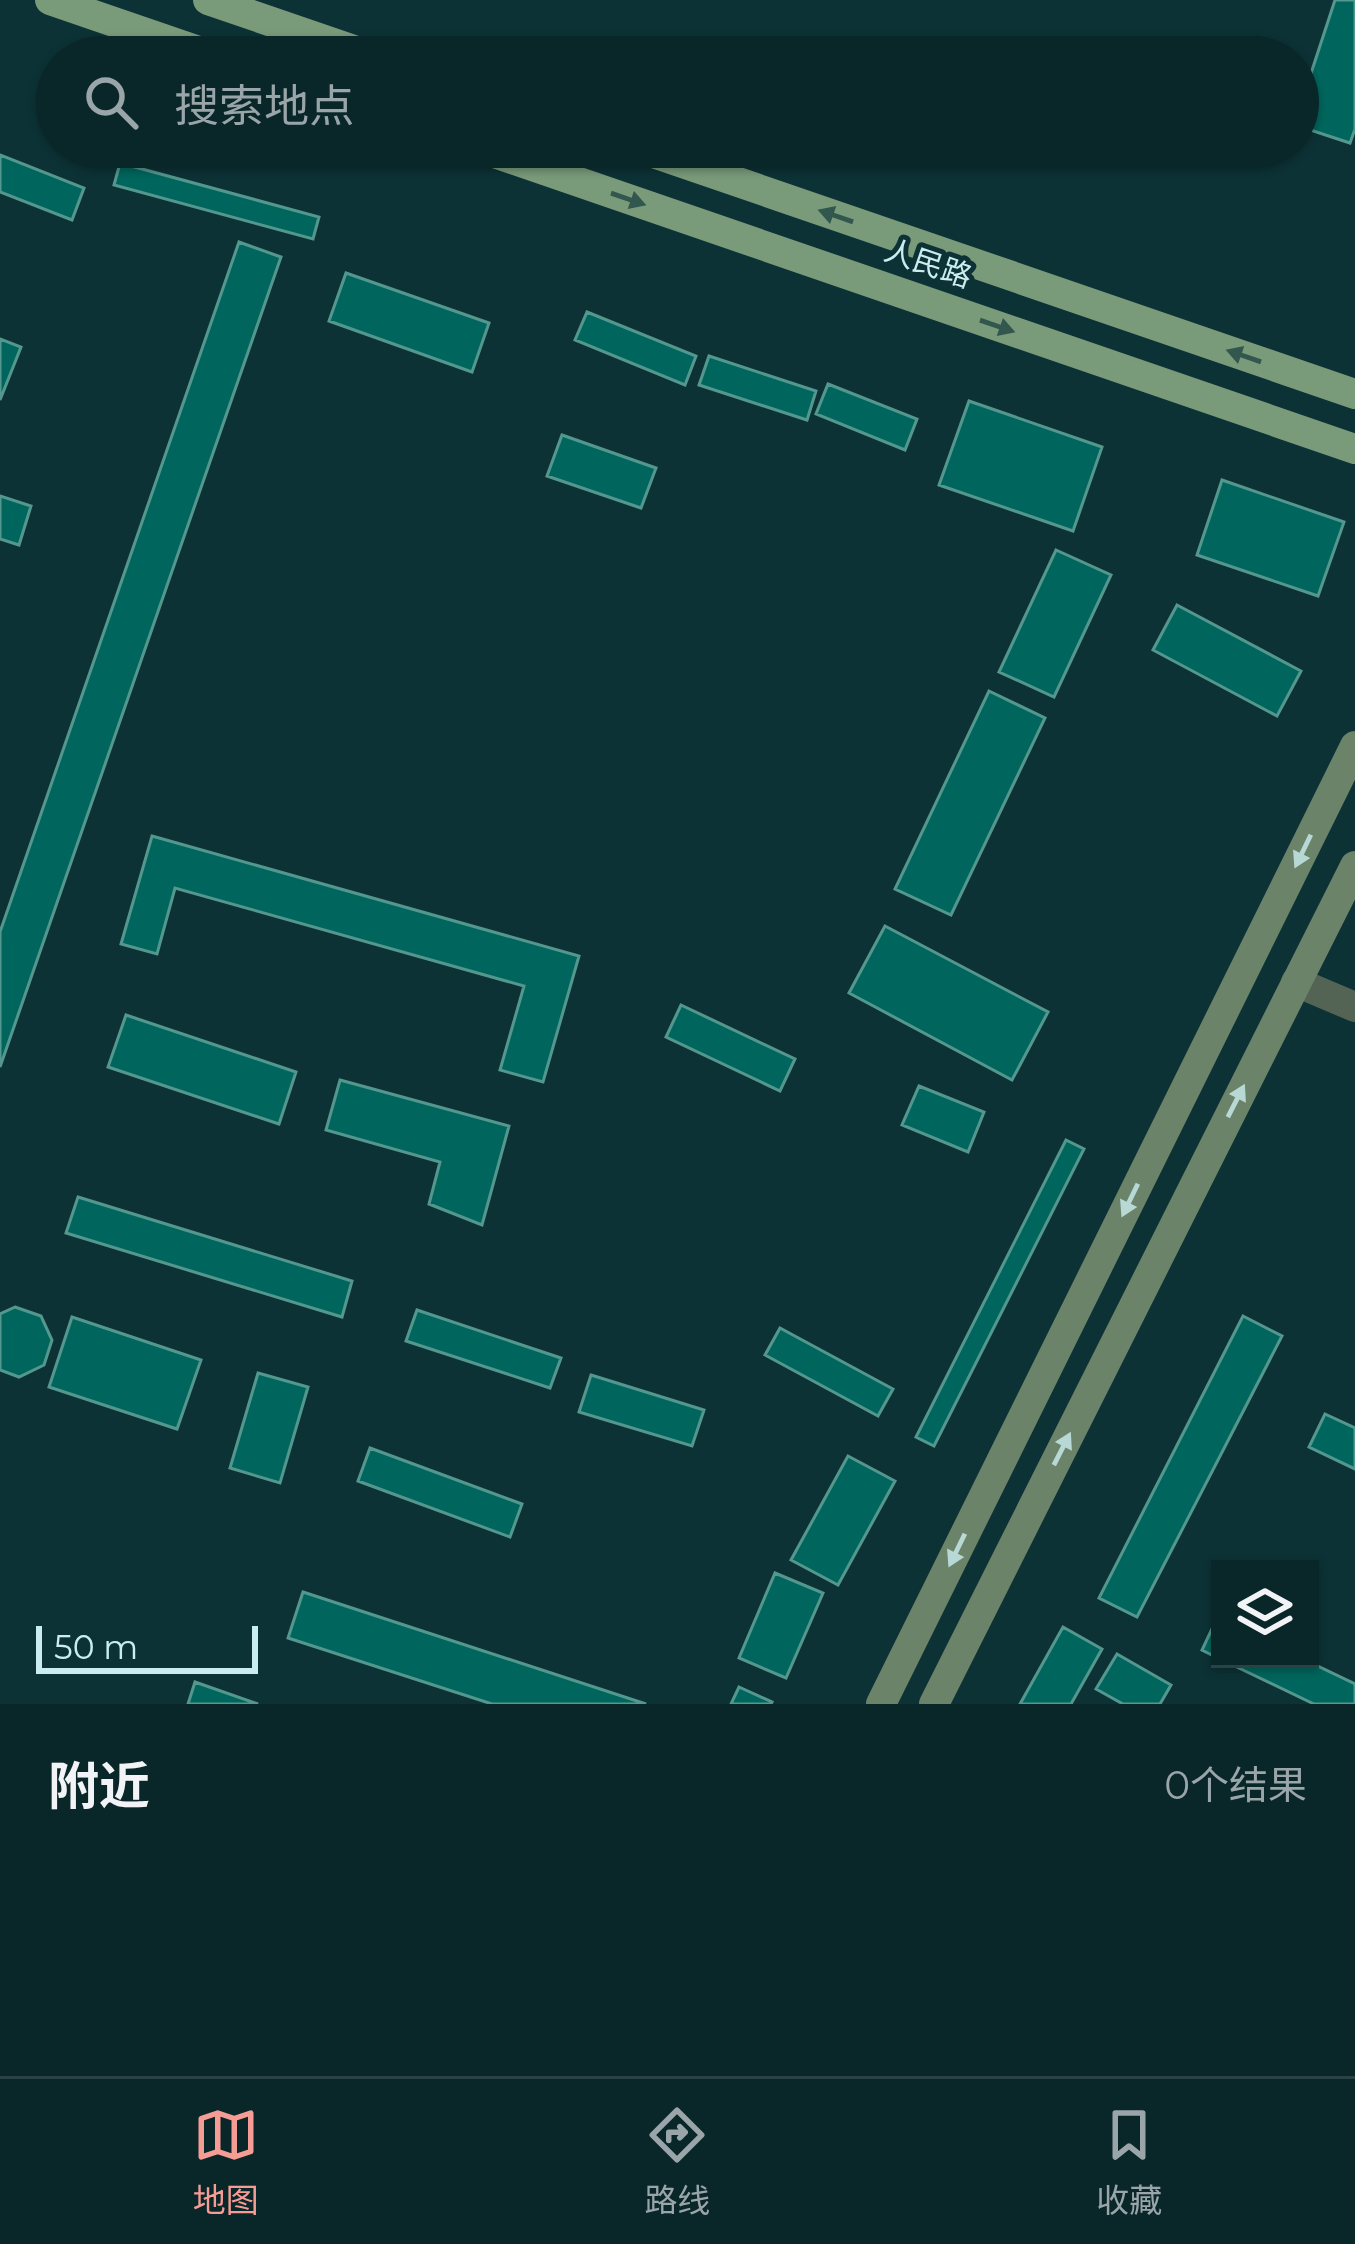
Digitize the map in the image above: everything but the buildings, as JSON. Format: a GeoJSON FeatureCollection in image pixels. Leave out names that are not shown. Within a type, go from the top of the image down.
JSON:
{"type":"FeatureCollection","features":[{"type":"Feature","properties":{"kind":"main road"},"geometry":{"type":"LineString","coordinates":[[50,0],[155,36]]}},
{"type":"Feature","properties":{"kind":"main road"},"geometry":{"type":"LineString","coordinates":[[208,0],[313,36]]}},
{"type":"Feature","properties":{"kind":"main road","name":"人民路"},"geometry":{"type":"LineString","coordinates":[[539,168],[1355,449]]}},
{"type":"Feature","properties":{"kind":"main road","name":"人民路"},"geometry":{"type":"LineString","coordinates":[[697,168],[1355,394]]}},
{"type":"Feature","properties":{"kind":"street"},"geometry":{"type":"LineString","coordinates":[[881,1704],[1355,746]]}},
{"type":"Feature","properties":{"kind":"street"},"geometry":{"type":"LineString","coordinates":[[934,1704],[1355,866]]}},
{"type":"Feature","properties":{"kind":"street"},"geometry":{"type":"LineString","coordinates":[[1296,982],[1355,1007]]}}]}
